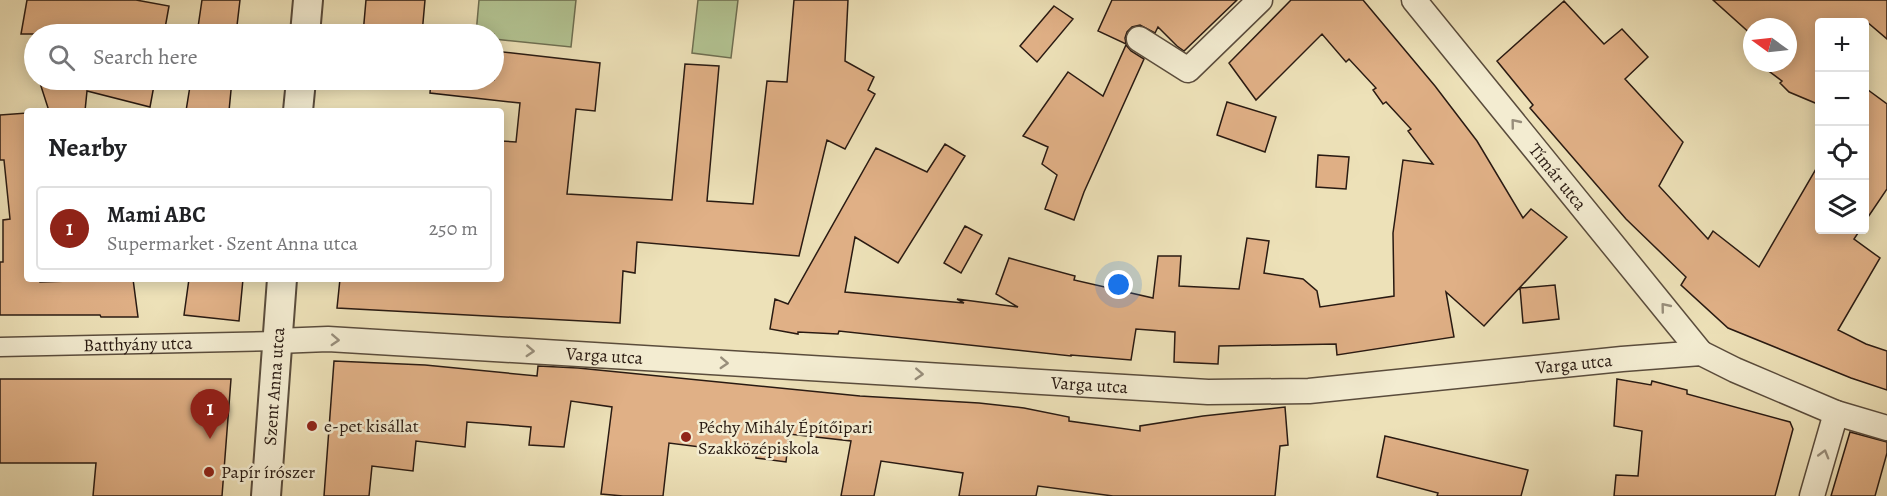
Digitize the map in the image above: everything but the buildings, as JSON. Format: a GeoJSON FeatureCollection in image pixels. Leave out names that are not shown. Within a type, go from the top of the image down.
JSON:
{"type":"FeatureCollection","features":[{"type":"Feature","properties":{"kind":"street"},"geometry":{"type":"LineString","coordinates":[[306,24],[308,0]]}},
{"type":"Feature","properties":{"kind":"street"},"geometry":{"type":"LineString","coordinates":[[1138,39],[1188,70],[1260,0]]}},
{"type":"Feature","properties":{"kind":"street","name":"Tímár utca"},"geometry":{"type":"LineString","coordinates":[[1414,0],[1701,352]]}},
{"type":"Feature","properties":{"kind":"street"},"geometry":{"type":"LineString","coordinates":[[298,108],[300,90]]}},
{"type":"Feature","properties":{"kind":"street","name":"Szent Anna utca"},"geometry":{"type":"LineString","coordinates":[[266,496],[282,282]]}},
{"type":"Feature","properties":{"kind":"street","name":"Varga utca"},"geometry":{"type":"LineString","coordinates":[[277,341],[328,339],[1208,392],[1309,391],[1701,352]]}},
{"type":"Feature","properties":{"kind":"street","name":"Batthyány utca"},"geometry":{"type":"LineString","coordinates":[[0,347],[277,341]]}},
{"type":"Feature","properties":{"kind":"street"},"geometry":{"type":"LineString","coordinates":[[1701,352],[1735,370],[1836,413],[1887,428]]}},
{"type":"Feature","properties":{"kind":"street"},"geometry":{"type":"LineString","coordinates":[[1812,496],[1836,413]]}},
{"type":"Feature","properties":{"kind":"green space"},"geometry":{"type":"Polygon","coordinates":[[[479,0],[576,0],[571,47],[504,40],[504,24],[477,24],[479,0]]]}},
{"type":"Feature","properties":{"kind":"green space"},"geometry":{"type":"Polygon","coordinates":[[[698,0],[738,0],[731,58],[692,53],[698,0]]]}},
{"type":"Feature","properties":{"kind":"place","name":"e-pet kisállat"},"geometry":{"type":"Point","coordinates":[312,426]}},
{"type":"Feature","properties":{"kind":"place","name":"Péchy Mihály Építőipari Szakközépiskola"},"geometry":{"type":"Point","coordinates":[686,437]}},
{"type":"Feature","properties":{"kind":"place","name":"Mami ABC"},"geometry":{"type":"Point","coordinates":[210,439]}},
{"type":"Feature","properties":{"kind":"place","name":"Papír írószer"},"geometry":{"type":"Point","coordinates":[209,472]}}]}
